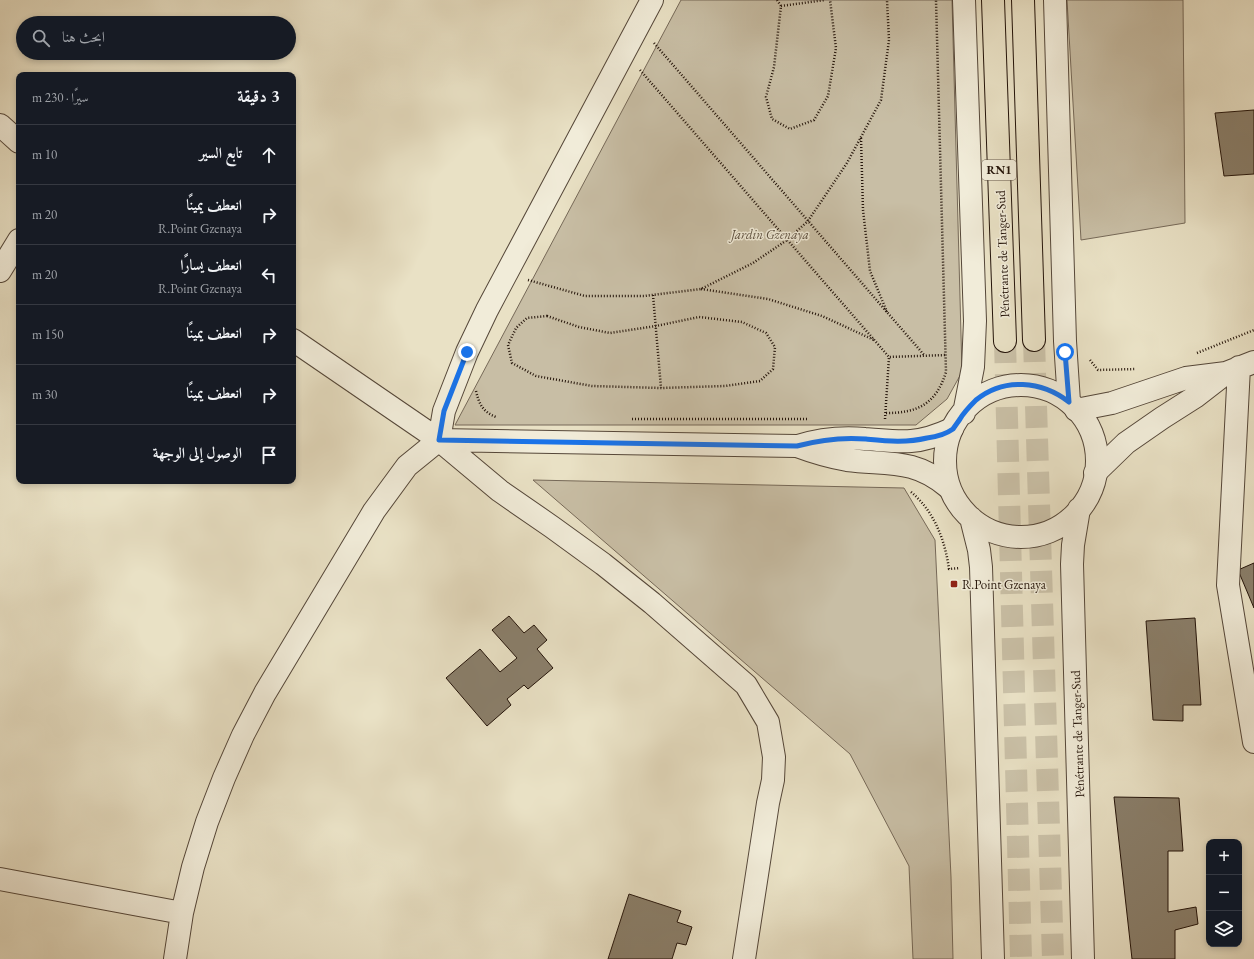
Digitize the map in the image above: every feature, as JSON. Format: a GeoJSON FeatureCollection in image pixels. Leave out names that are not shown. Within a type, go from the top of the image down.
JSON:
{"type":"FeatureCollection","features":[{"type":"Feature","properties":{"kind":"highway","name":"Pénétrante de Tanger-Sud"},"geometry":{"type":"LineString","coordinates":[[993,0],[1005,341]]}},
{"type":"Feature","properties":{"kind":"highway","name":"RN1"},"geometry":{"type":"LineString","coordinates":[[1023,0],[1034,340]]}},
{"type":"Feature","properties":{"kind":"street"},"geometry":{"type":"LineString","coordinates":[[439,440],[444,411],[467,352],[487,310],[652,0]]}},
{"type":"Feature","properties":{"kind":"street"},"geometry":{"type":"LineString","coordinates":[[174,959],[182,913],[193,867],[218,792],[243,735],[266,693],[374,511],[407,466],[439,440],[797,446],[813,442],[848,438],[897,442],[912,441],[940,435],[958,421],[976,400],[992,391],[1009,385],[1027,384],[1045,388],[1061,396],[1073,406],[1086,421],[1093,438],[1096,455],[1095,473],[1090,492],[1079,509],[1061,525],[1039,535],[1015,537],[991,531],[971,518],[957,504],[948,487],[944,467],[946,447],[958,421],[973,368],[975,321],[964,0]]}},
{"type":"Feature","properties":{"kind":"street"},"geometry":{"type":"LineString","coordinates":[[1055,0],[1065,341],[1073,406]]}},
{"type":"Feature","properties":{"kind":"street"},"geometry":{"type":"LineString","coordinates":[[0,125],[16,139]]}},
{"type":"Feature","properties":{"kind":"street"},"geometry":{"type":"LineString","coordinates":[[0,270],[16,245]]}},
{"type":"Feature","properties":{"kind":"street"},"geometry":{"type":"LineString","coordinates":[[296,342],[439,440],[500,491],[558,531],[646,598],[700,643],[746,685],[768,722],[774,757],[773,780],[768,803],[744,959]]}},
{"type":"Feature","properties":{"kind":"street"},"geometry":{"type":"LineString","coordinates":[[1073,406],[1112,403],[1186,378],[1240,367]]}},
{"type":"Feature","properties":{"kind":"street"},"geometry":{"type":"LineString","coordinates":[[1095,473],[1126,443],[1240,367]]}},
{"type":"Feature","properties":{"kind":"street"},"geometry":{"type":"LineString","coordinates":[[1240,367],[1228,586],[1254,742]]}},
{"type":"Feature","properties":{"kind":"street"},"geometry":{"type":"LineString","coordinates":[[797,446],[846,460],[911,466],[937,477],[948,487]]}},
{"type":"Feature","properties":{"kind":"street","name":"Pénétrante de Tanger-Sud"},"geometry":{"type":"LineString","coordinates":[[1079,509],[1073,545],[1072,564],[1083,959]]}},
{"type":"Feature","properties":{"kind":"street"},"geometry":{"type":"LineString","coordinates":[[971,518],[979,550],[981,567],[992,959]]}},
{"type":"Feature","properties":{"kind":"street"},"geometry":{"type":"LineString","coordinates":[[0,878],[182,913]]}},
{"type":"Feature","properties":{"kind":"path"},"geometry":{"type":"LineString","coordinates":[[777,0],[781,6],[774,67],[766,97],[772,119],[790,129],[814,120],[828,96],[836,48],[830,0]]}},
{"type":"Feature","properties":{"kind":"path"},"geometry":{"type":"LineString","coordinates":[[781,6],[825,0]]}},
{"type":"Feature","properties":{"kind":"path"},"geometry":{"type":"LineString","coordinates":[[701,289],[753,263],[788,240],[808,220],[847,163],[881,100],[889,40],[887,0]]}},
{"type":"Feature","properties":{"kind":"path"},"geometry":{"type":"LineString","coordinates":[[886,413],[910,411],[929,402],[937,394],[943,383],[946,372],[936,0]]}},
{"type":"Feature","properties":{"kind":"path"},"geometry":{"type":"LineString","coordinates":[[653,41],[925,356]]}},
{"type":"Feature","properties":{"kind":"path"},"geometry":{"type":"LineString","coordinates":[[637,67],[889,357],[885,424]]}},
{"type":"Feature","properties":{"kind":"path"},"geometry":{"type":"LineString","coordinates":[[861,137],[863,210],[870,271],[888,314]]}},
{"type":"Feature","properties":{"kind":"path"},"geometry":{"type":"LineString","coordinates":[[522,279],[585,296],[644,296],[701,289],[768,299],[822,316],[874,340]]}},
{"type":"Feature","properties":{"kind":"path"},"geometry":{"type":"LineString","coordinates":[[653,295],[661,388]]}},
{"type":"Feature","properties":{"kind":"path"},"geometry":{"type":"LineString","coordinates":[[548,316],[579,327],[610,333],[656,326],[699,318],[742,322],[766,333],[775,347],[773,369],[760,382],[725,386],[661,388],[592,386],[536,376],[512,363],[508,345],[516,328],[527,318],[548,316]]}},
{"type":"Feature","properties":{"kind":"path"},"geometry":{"type":"LineString","coordinates":[[1190,355],[1254,330]]}},
{"type":"Feature","properties":{"kind":"path"},"geometry":{"type":"LineString","coordinates":[[889,357],[946,355]]}},
{"type":"Feature","properties":{"kind":"path"},"geometry":{"type":"LineString","coordinates":[[1087,357],[1098,370],[1134,370],[1141,368]]}},
{"type":"Feature","properties":{"kind":"path"},"geometry":{"type":"LineString","coordinates":[[476,385],[478,402],[483,410],[497,418]]}},
{"type":"Feature","properties":{"kind":"path"},"geometry":{"type":"LineString","coordinates":[[632,419],[814,419]]}},
{"type":"Feature","properties":{"kind":"path"},"geometry":{"type":"LineString","coordinates":[[877,419],[885,419]]}},
{"type":"Feature","properties":{"kind":"path"},"geometry":{"type":"LineString","coordinates":[[908,490],[922,503],[936,521],[948,557],[949,569],[962,568]]}},
{"type":"Feature","properties":{"kind":"green space","name":"Jardin Gzenaya"},"geometry":{"type":"Polygon","coordinates":[[[681,0],[952,0],[962,372],[947,399],[916,425],[455,425],[681,0]]]}},
{"type":"Feature","properties":{"kind":"green space"},"geometry":{"type":"Polygon","coordinates":[[[1067,0],[1183,0],[1185,223],[1081,240],[1067,0]]]}},
{"type":"Feature","properties":{"kind":"green space"},"geometry":{"type":"Polygon","coordinates":[[[533,480],[904,488],[935,540],[951,877],[953,959],[913,959],[909,866],[850,754],[533,480]]]}},
{"type":"Feature","properties":{"kind":"building"},"geometry":{"type":"Polygon","coordinates":[[[1254,110],[1254,174],[1224,176],[1215,113],[1254,110]]]}},
{"type":"Feature","properties":{"kind":"building"},"geometry":{"type":"Polygon","coordinates":[[[1254,563],[1254,608],[1238,570],[1254,563]]]}},
{"type":"Feature","properties":{"kind":"building"},"geometry":{"type":"Polygon","coordinates":[[[509,616],[524,633],[534,625],[547,640],[537,649],[553,668],[528,689],[524,685],[507,699],[511,705],[487,726],[446,678],[480,649],[500,672],[517,658],[492,630],[509,616]]]}},
{"type":"Feature","properties":{"kind":"building"},"geometry":{"type":"Polygon","coordinates":[[[1195,618],[1201,705],[1183,705],[1183,721],[1153,720],[1146,621],[1195,618]]]}},
{"type":"Feature","properties":{"kind":"building"},"geometry":{"type":"Polygon","coordinates":[[[1114,797],[1179,798],[1183,851],[1168,851],[1168,912],[1196,907],[1198,924],[1175,930],[1175,959],[1132,959],[1114,797]]]}},
{"type":"Feature","properties":{"kind":"building"},"geometry":{"type":"Polygon","coordinates":[[[629,894],[681,911],[677,922],[692,927],[686,945],[677,943],[672,959],[608,959],[629,894]]]}},
{"type":"Feature","properties":{"kind":"tunnel"},"geometry":{"type":"LineString","coordinates":[[1034,340],[1053,959]]}},
{"type":"Feature","properties":{"kind":"tunnel"},"geometry":{"type":"LineString","coordinates":[[1005,341],[1021,959]]}},
{"type":"Feature","properties":{"kind":"place","name":"R.Point Gzenaya"},"geometry":{"type":"Point","coordinates":[954,584]}},
{"type":"Feature","properties":{"kind":"route"},"geometry":{"type":"LineString","coordinates":[[467,352],[444,411],[439,440],[797,446],[830,439],[848,438],[897,442],[926,439],[940,435],[952,429],[976,400],[992,391],[1009,385],[1027,384],[1045,388],[1069,402],[1065,352]]}}]}
